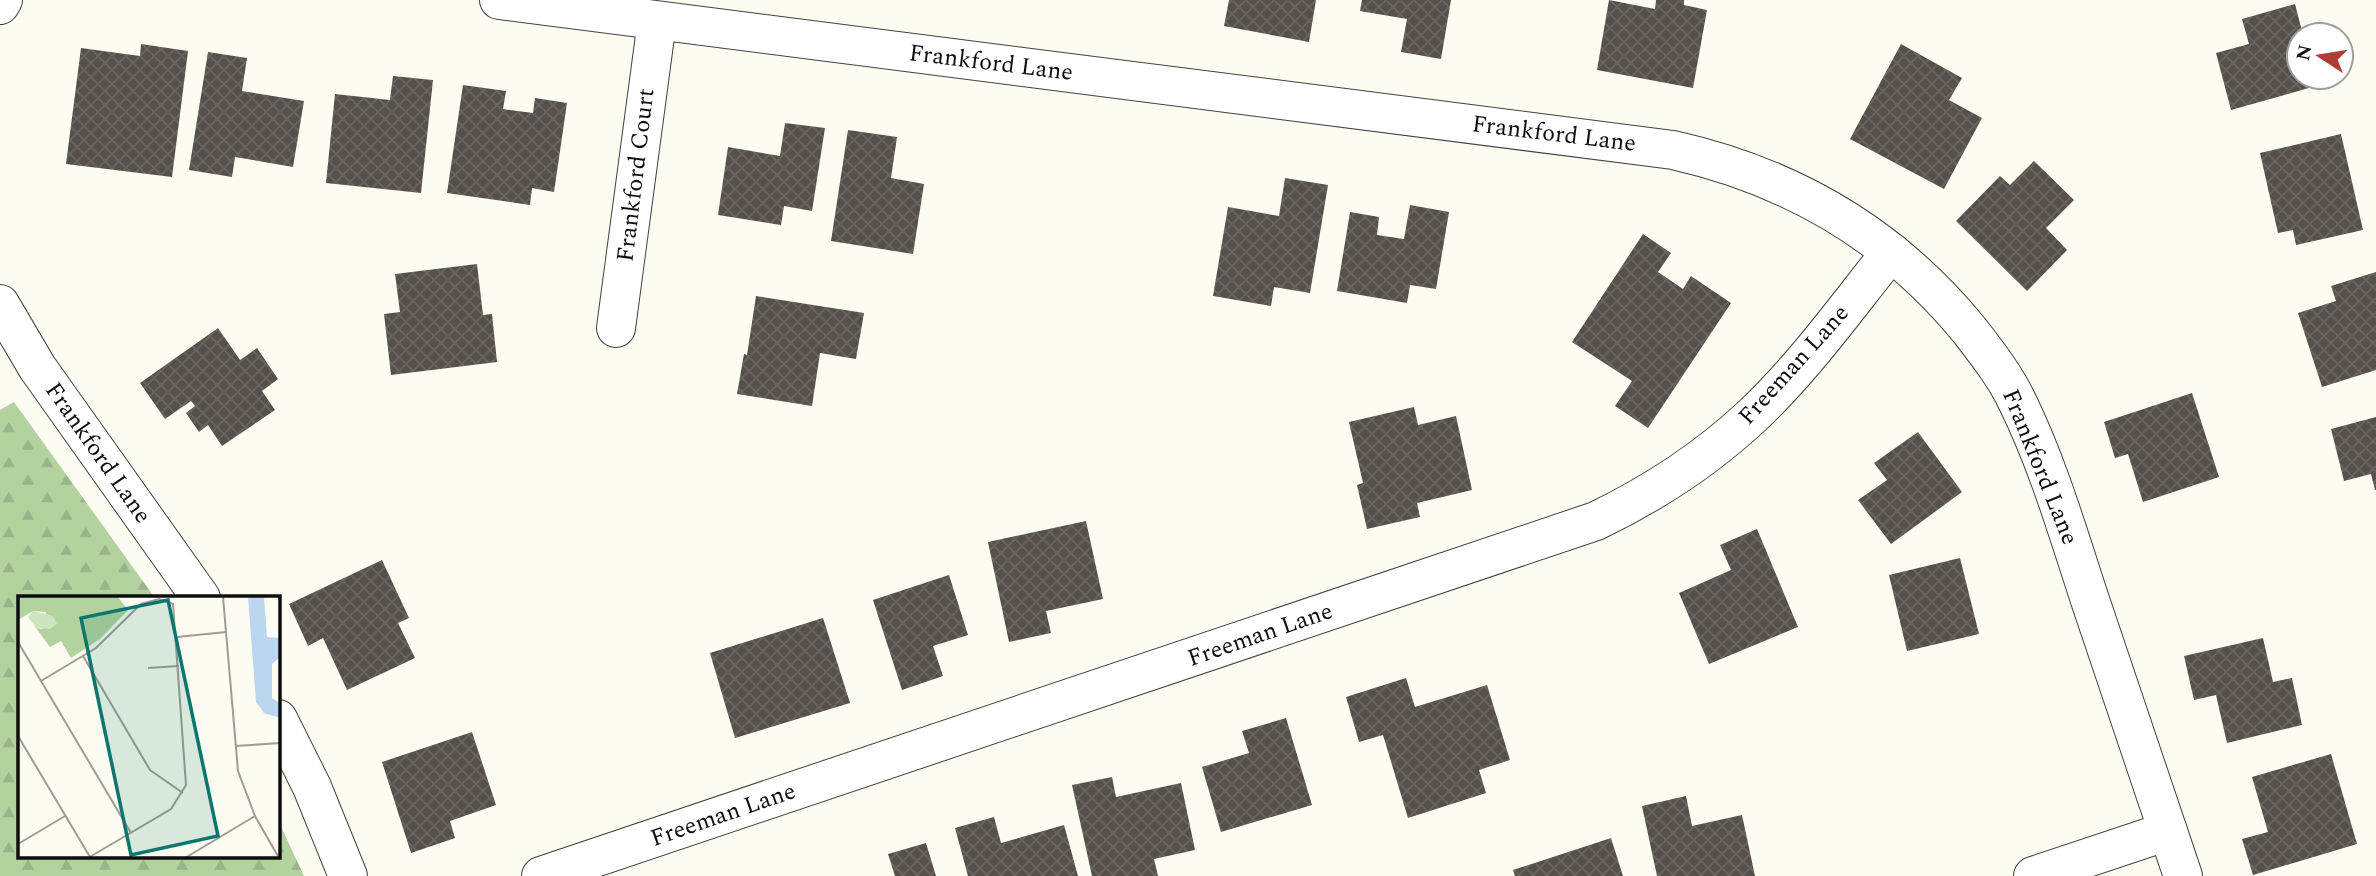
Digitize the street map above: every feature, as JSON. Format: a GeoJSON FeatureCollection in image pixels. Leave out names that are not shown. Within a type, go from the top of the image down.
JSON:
{"type":"FeatureCollection","features":[{"type":"Feature","properties":{"kind":"street"},"geometry":{"type":"LineString","coordinates":[[0,5],[3,0]]}},
{"type":"Feature","properties":{"kind":"street","name":"Frankford Lane"},"geometry":{"type":"LineString","coordinates":[[499,0],[1673,150],[1749,170],[1822,204],[1891,252],[1954,311],[1989,356],[2017,400],[2046,467],[2183,876]]}},
{"type":"Feature","properties":{"kind":"street","name":"Frankford Court"},"geometry":{"type":"LineString","coordinates":[[616,328],[657,21]]}},
{"type":"Feature","properties":{"kind":"street","name":"Freeman Lane"},"geometry":{"type":"LineString","coordinates":[[541,876],[1596,521],[1627,506],[1674,477],[1751,417],[1799,366],[1891,252]]}},
{"type":"Feature","properties":{"kind":"street","name":"Frankford Lane"},"geometry":{"type":"LineString","coordinates":[[0,304],[37,367],[200,596]]}},
{"type":"Feature","properties":{"kind":"street"},"geometry":{"type":"LineString","coordinates":[[280,723],[312,787],[348,876]]}},
{"type":"Feature","properties":{"kind":"street"},"geometry":{"type":"LineString","coordinates":[[2033,876],[2168,831]]}},
{"type":"Feature","properties":{"kind":"green space"},"geometry":{"type":"Polygon","coordinates":[[[14,402],[154,596],[18,596],[18,858],[280,858],[280,824],[304,876],[0,876],[0,410],[14,402]]]}},
{"type":"Feature","properties":{"kind":"building"},"geometry":{"type":"Polygon","coordinates":[[[1229,0],[1316,0],[1309,42],[1224,26],[1229,0]]]}},
{"type":"Feature","properties":{"kind":"building"},"geometry":{"type":"Polygon","coordinates":[[[1362,0],[1451,0],[1441,59],[1401,52],[1407,19],[1360,11],[1362,0]]]}},
{"type":"Feature","properties":{"kind":"building"},"geometry":{"type":"Polygon","coordinates":[[[1609,0],[1655,9],[1656,0],[1684,0],[1684,5],[1707,10],[1693,88],[1597,70],[1609,0]]]}},
{"type":"Feature","properties":{"kind":"building"},"geometry":{"type":"Polygon","coordinates":[[[2295,4],[2299,21],[2285,21],[2285,91],[2298,91],[2231,110],[2216,53],[2249,44],[2242,19],[2295,4]]]}},
{"type":"Feature","properties":{"kind":"building"},"geometry":{"type":"Polygon","coordinates":[[[141,44],[188,51],[172,177],[66,164],[81,48],[140,56],[141,44]]]}},
{"type":"Feature","properties":{"kind":"building"},"geometry":{"type":"Polygon","coordinates":[[[1901,44],[1962,78],[1949,100],[1982,118],[1944,189],[1850,139],[1901,44]]]}},
{"type":"Feature","properties":{"kind":"building"},"geometry":{"type":"Polygon","coordinates":[[[208,52],[247,58],[242,91],[304,101],[293,167],[235,157],[232,177],[189,170],[208,52]]]}},
{"type":"Feature","properties":{"kind":"building"},"geometry":{"type":"Polygon","coordinates":[[[393,76],[433,80],[421,193],[326,183],[335,94],[390,100],[393,76]]]}},
{"type":"Feature","properties":{"kind":"building"},"geometry":{"type":"Polygon","coordinates":[[[463,85],[506,91],[503,109],[533,113],[535,98],[567,103],[554,192],[532,188],[530,205],[447,193],[463,85]]]}},
{"type":"Feature","properties":{"kind":"building"},"geometry":{"type":"Polygon","coordinates":[[[785,123],[825,128],[812,211],[784,206],[781,225],[718,215],[728,147],[780,156],[785,123]]]}},
{"type":"Feature","properties":{"kind":"building"},"geometry":{"type":"Polygon","coordinates":[[[848,130],[897,137],[891,178],[924,184],[913,254],[831,241],[848,130]]]}},
{"type":"Feature","properties":{"kind":"building"},"geometry":{"type":"Polygon","coordinates":[[[2341,134],[2363,230],[2296,245],[2293,230],[2278,233],[2260,153],[2341,134]]]}},
{"type":"Feature","properties":{"kind":"building"},"geometry":{"type":"Polygon","coordinates":[[[2034,161],[2074,200],[2046,228],[2067,250],[2027,291],[1956,221],[2000,176],[2010,185],[2034,161]]]}},
{"type":"Feature","properties":{"kind":"building"},"geometry":{"type":"Polygon","coordinates":[[[1285,178],[1328,185],[1310,293],[1274,287],[1271,306],[1213,296],[1228,207],[1279,216],[1285,178]]]}},
{"type":"Feature","properties":{"kind":"building"},"geometry":{"type":"Polygon","coordinates":[[[1410,205],[1449,212],[1436,289],[1410,285],[1407,303],[1337,291],[1350,212],[1379,217],[1377,235],[1404,239],[1410,205]]]}},
{"type":"Feature","properties":{"kind":"building"},"geometry":{"type":"Polygon","coordinates":[[[1643,234],[1671,253],[1658,272],[1683,289],[1691,276],[1731,303],[1648,428],[1615,406],[1632,381],[1572,342],[1643,234]]]}},
{"type":"Feature","properties":{"kind":"building"},"geometry":{"type":"Polygon","coordinates":[[[477,264],[483,315],[492,314],[497,362],[391,375],[384,314],[400,312],[395,274],[477,264]]]}},
{"type":"Feature","properties":{"kind":"building"},"geometry":{"type":"Polygon","coordinates":[[[2376,272],[2376,370],[2322,387],[2298,313],[2336,301],[2331,286],[2376,272]]]}},
{"type":"Feature","properties":{"kind":"building"},"geometry":{"type":"Polygon","coordinates":[[[756,296],[864,313],[856,359],[820,353],[812,406],[737,394],[744,354],[747,355],[756,296]]]}},
{"type":"Feature","properties":{"kind":"building"},"geometry":{"type":"Polygon","coordinates":[[[218,328],[240,360],[257,348],[278,379],[262,391],[275,410],[222,446],[208,425],[199,432],[186,413],[195,406],[191,401],[165,419],[140,383],[218,328]]]}},
{"type":"Feature","properties":{"kind":"building"},"geometry":{"type":"Polygon","coordinates":[[[2192,393],[2219,477],[2143,502],[2128,454],[2115,458],[2104,422],[2192,393]]]}},
{"type":"Feature","properties":{"kind":"building"},"geometry":{"type":"Polygon","coordinates":[[[1414,407],[1418,425],[1456,416],[1472,490],[1417,503],[1420,517],[1367,529],[1357,485],[1363,483],[1349,422],[1414,407]]]}},
{"type":"Feature","properties":{"kind":"building"},"geometry":{"type":"Polygon","coordinates":[[[2376,417],[2375,490],[2371,474],[2344,481],[2331,429],[2376,417]]]}},
{"type":"Feature","properties":{"kind":"building"},"geometry":{"type":"Polygon","coordinates":[[[1918,432],[1962,492],[1891,544],[1858,500],[1887,480],[1874,463],[1918,432]]]}},
{"type":"Feature","properties":{"kind":"building"},"geometry":{"type":"Polygon","coordinates":[[[1086,521],[1103,599],[1046,611],[1051,633],[1009,642],[988,542],[1086,521]]]}},
{"type":"Feature","properties":{"kind":"building"},"geometry":{"type":"Polygon","coordinates":[[[1757,529],[1798,627],[1709,664],[1679,593],[1731,570],[1720,545],[1757,529]]]}},
{"type":"Feature","properties":{"kind":"building"},"geometry":{"type":"Polygon","coordinates":[[[1960,558],[1979,634],[1907,651],[1889,575],[1960,558]]]}},
{"type":"Feature","properties":{"kind":"building"},"geometry":{"type":"Polygon","coordinates":[[[382,560],[409,618],[398,623],[415,658],[347,690],[323,638],[308,646],[289,604],[382,560]]]}},
{"type":"Feature","properties":{"kind":"building"},"geometry":{"type":"Polygon","coordinates":[[[949,575],[968,635],[933,646],[943,676],[902,690],[873,600],[949,575]]]}},
{"type":"Feature","properties":{"kind":"building"},"geometry":{"type":"Polygon","coordinates":[[[823,618],[850,703],[735,738],[710,653],[823,618]]]}},
{"type":"Feature","properties":{"kind":"building"},"geometry":{"type":"Polygon","coordinates":[[[2263,638],[2273,682],[2292,678],[2302,725],[2227,743],[2216,695],[2194,700],[2184,656],[2263,638]]]}},
{"type":"Feature","properties":{"kind":"building"},"geometry":{"type":"Polygon","coordinates":[[[1406,678],[1415,707],[1487,685],[1510,760],[1479,770],[1486,793],[1408,818],[1383,735],[1359,742],[1346,697],[1406,678]]]}},
{"type":"Feature","properties":{"kind":"building"},"geometry":{"type":"Polygon","coordinates":[[[1286,718],[1312,805],[1221,832],[1202,767],[1249,753],[1242,731],[1286,718]]]}},
{"type":"Feature","properties":{"kind":"building"},"geometry":{"type":"Polygon","coordinates":[[[472,732],[496,805],[450,821],[455,838],[411,853],[382,762],[472,732]]]}},
{"type":"Feature","properties":{"kind":"building"},"geometry":{"type":"Polygon","coordinates":[[[2331,754],[2357,844],[2253,875],[2242,839],[2268,832],[2252,777],[2331,754]]]}},
{"type":"Feature","properties":{"kind":"building"},"geometry":{"type":"Polygon","coordinates":[[[1112,777],[1116,797],[1181,783],[1195,850],[1154,859],[1158,876],[1092,876],[1072,785],[1112,777]]]}},
{"type":"Feature","properties":{"kind":"building"},"geometry":{"type":"Polygon","coordinates":[[[1686,796],[1692,826],[1742,815],[1755,876],[1657,876],[1642,806],[1686,796]]]}},
{"type":"Feature","properties":{"kind":"building"},"geometry":{"type":"Polygon","coordinates":[[[994,817],[1001,843],[1064,825],[1078,876],[968,876],[955,828],[994,817]]]}},
{"type":"Feature","properties":{"kind":"building"},"geometry":{"type":"Polygon","coordinates":[[[1611,838],[1623,876],[1515,876],[1513,870],[1611,838]]]}},
{"type":"Feature","properties":{"kind":"building"},"geometry":{"type":"Polygon","coordinates":[[[926,843],[936,876],[895,876],[888,854],[926,843]]]}}]}
